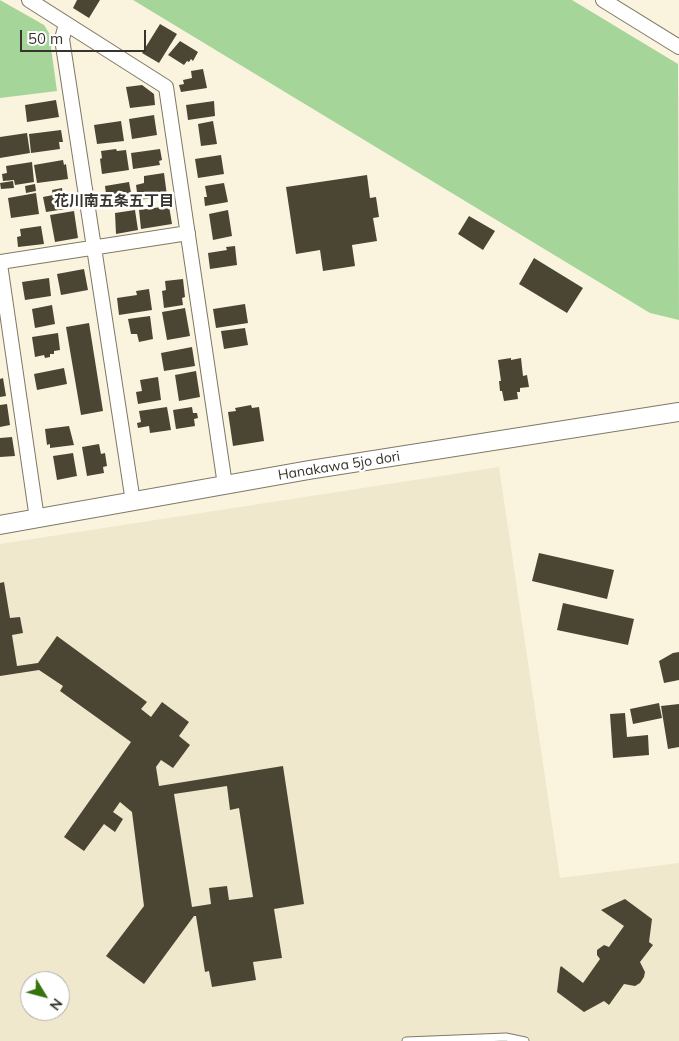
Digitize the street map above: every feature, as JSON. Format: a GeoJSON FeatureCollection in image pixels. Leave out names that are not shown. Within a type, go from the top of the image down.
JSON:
{"type":"FeatureCollection","features":[{"type":"Feature","properties":{"kind":"street"},"geometry":{"type":"LineString","coordinates":[[28,0],[166,87],[225,485]]}},
{"type":"Feature","properties":{"kind":"street"},"geometry":{"type":"LineString","coordinates":[[603,0],[679,47]]}},
{"type":"Feature","properties":{"kind":"street"},"geometry":{"type":"LineString","coordinates":[[66,24],[62,40],[133,502]]}},
{"type":"Feature","properties":{"kind":"street"},"geometry":{"type":"LineString","coordinates":[[37,519],[0,263],[188,233]]}},
{"type":"Feature","properties":{"kind":"street","name":"Hanakawa 5jo dori"},"geometry":{"type":"LineString","coordinates":[[0,525],[225,485],[679,412]]}},
{"type":"Feature","properties":{"kind":"lane"},"geometry":{"type":"LineString","coordinates":[[406,1041],[506,1037],[525,1041]]}},
{"type":"Feature","properties":{"kind":"shaded area"},"geometry":{"type":"Polygon","coordinates":[[[499,467],[560,878],[679,863],[679,1041],[0,1041],[0,544],[499,467]]]}},
{"type":"Feature","properties":{"kind":"green space"},"geometry":{"type":"Polygon","coordinates":[[[0,0],[44,25],[49,33],[57,91],[0,98],[0,0]]]}},
{"type":"Feature","properties":{"kind":"green space"},"geometry":{"type":"Polygon","coordinates":[[[133,0],[572,0],[678,64],[679,320],[650,313],[133,0]]]}},
{"type":"Feature","properties":{"kind":"building"},"geometry":{"type":"Polygon","coordinates":[[[77,0],[100,0],[89,18],[73,8],[77,0]]]}},
{"type":"Feature","properties":{"kind":"building"},"geometry":{"type":"Polygon","coordinates":[[[160,24],[177,34],[159,63],[142,53],[160,24]]]}},
{"type":"Feature","properties":{"kind":"building"},"geometry":{"type":"Polygon","coordinates":[[[180,41],[198,52],[193,61],[191,59],[184,65],[168,55],[180,41]]]}},
{"type":"Feature","properties":{"kind":"building"},"geometry":{"type":"Polygon","coordinates":[[[203,69],[207,88],[181,92],[179,85],[184,84],[183,80],[192,78],[191,71],[203,69]]]}},
{"type":"Feature","properties":{"kind":"building"},"geometry":{"type":"Polygon","coordinates":[[[142,85],[154,94],[155,105],[130,108],[126,87],[142,85]]]}},
{"type":"Feature","properties":{"kind":"building"},"geometry":{"type":"Polygon","coordinates":[[[56,100],[59,117],[27,122],[25,105],[56,100]]]}},
{"type":"Feature","properties":{"kind":"building"},"geometry":{"type":"Polygon","coordinates":[[[214,101],[215,116],[188,120],[186,105],[214,101]]]}},
{"type":"Feature","properties":{"kind":"building"},"geometry":{"type":"Polygon","coordinates":[[[154,115],[157,135],[132,139],[129,119],[154,115]]]}},
{"type":"Feature","properties":{"kind":"building"},"geometry":{"type":"Polygon","coordinates":[[[121,121],[124,141],[97,144],[94,125],[121,121]]]}},
{"type":"Feature","properties":{"kind":"building"},"geometry":{"type":"Polygon","coordinates":[[[213,121],[217,144],[201,146],[198,124],[213,121]]]}},
{"type":"Feature","properties":{"kind":"building"},"geometry":{"type":"Polygon","coordinates":[[[61,130],[63,142],[59,142],[60,149],[31,153],[29,134],[61,130]]]}},
{"type":"Feature","properties":{"kind":"building"},"geometry":{"type":"Polygon","coordinates":[[[27,133],[30,153],[0,158],[0,137],[27,133]]]}},
{"type":"Feature","properties":{"kind":"building"},"geometry":{"type":"Polygon","coordinates":[[[116,149],[117,151],[126,150],[129,170],[102,174],[101,151],[116,149]]]}},
{"type":"Feature","properties":{"kind":"building"},"geometry":{"type":"Polygon","coordinates":[[[160,149],[162,160],[159,161],[160,165],[133,169],[131,153],[160,149]]]}},
{"type":"Feature","properties":{"kind":"building"},"geometry":{"type":"Polygon","coordinates":[[[221,155],[224,174],[198,178],[195,159],[221,155]]]}},
{"type":"Feature","properties":{"kind":"building"},"geometry":{"type":"Polygon","coordinates":[[[63,160],[64,165],[66,164],[68,179],[37,183],[34,165],[63,160]]]}},
{"type":"Feature","properties":{"kind":"building"},"geometry":{"type":"Polygon","coordinates":[[[32,162],[34,182],[15,185],[14,180],[3,181],[2,174],[7,173],[6,166],[32,162]]]}},
{"type":"Feature","properties":{"kind":"building"},"geometry":{"type":"Polygon","coordinates":[[[164,173],[167,196],[138,200],[136,185],[144,183],[144,176],[164,173]]]}},
{"type":"Feature","properties":{"kind":"building"},"geometry":{"type":"Polygon","coordinates":[[[367,175],[370,198],[376,197],[379,217],[373,218],[377,241],[352,245],[355,266],[323,271],[320,250],[296,254],[286,187],[367,175]]]}},
{"type":"Feature","properties":{"kind":"building"},"geometry":{"type":"Polygon","coordinates":[[[13,181],[14,188],[1,189],[0,183],[13,181]]]}},
{"type":"Feature","properties":{"kind":"building"},"geometry":{"type":"Polygon","coordinates":[[[129,182],[132,198],[103,203],[102,195],[106,194],[105,186],[129,182]]]}},
{"type":"Feature","properties":{"kind":"building"},"geometry":{"type":"Polygon","coordinates":[[[224,183],[228,202],[205,206],[204,197],[207,197],[205,186],[224,183]]]}},
{"type":"Feature","properties":{"kind":"building"},"geometry":{"type":"Polygon","coordinates":[[[35,184],[36,191],[26,193],[25,186],[35,184]]]}},
{"type":"Feature","properties":{"kind":"building"},"geometry":{"type":"Polygon","coordinates":[[[62,188],[63,196],[71,195],[72,208],[46,212],[43,197],[53,195],[52,190],[62,188]]]}},
{"type":"Feature","properties":{"kind":"building"},"geometry":{"type":"Polygon","coordinates":[[[36,193],[39,214],[11,218],[8,198],[36,193]]]}},
{"type":"Feature","properties":{"kind":"building"},"geometry":{"type":"Polygon","coordinates":[[[169,206],[172,224],[141,229],[139,210],[169,206]]]}},
{"type":"Feature","properties":{"kind":"building"},"geometry":{"type":"Polygon","coordinates":[[[135,210],[138,230],[116,234],[115,213],[135,210]]]}},
{"type":"Feature","properties":{"kind":"building"},"geometry":{"type":"Polygon","coordinates":[[[228,210],[232,236],[213,240],[209,214],[228,210]]]}},
{"type":"Feature","properties":{"kind":"building"},"geometry":{"type":"Polygon","coordinates":[[[74,211],[78,238],[55,242],[50,215],[74,211]]]}},
{"type":"Feature","properties":{"kind":"building"},"geometry":{"type":"Polygon","coordinates":[[[469,216],[495,231],[483,250],[458,234],[469,216]]]}},
{"type":"Feature","properties":{"kind":"building"},"geometry":{"type":"Polygon","coordinates":[[[41,226],[44,244],[18,247],[17,237],[21,236],[20,229],[41,226]]]}},
{"type":"Feature","properties":{"kind":"building"},"geometry":{"type":"Polygon","coordinates":[[[235,246],[237,265],[210,269],[208,253],[227,250],[226,247],[235,246]]]}},
{"type":"Feature","properties":{"kind":"building"},"geometry":{"type":"Polygon","coordinates":[[[534,258],[583,288],[567,313],[519,284],[534,258]]]}},
{"type":"Feature","properties":{"kind":"building"},"geometry":{"type":"Polygon","coordinates":[[[84,269],[88,290],[61,295],[57,274],[84,269]]]}},
{"type":"Feature","properties":{"kind":"building"},"geometry":{"type":"Polygon","coordinates":[[[49,278],[51,296],[25,300],[22,282],[49,278]]]}},
{"type":"Feature","properties":{"kind":"building"},"geometry":{"type":"Polygon","coordinates":[[[183,279],[185,297],[182,298],[183,305],[164,308],[162,291],[166,290],[165,281],[183,279]]]}},
{"type":"Feature","properties":{"kind":"building"},"geometry":{"type":"Polygon","coordinates":[[[149,289],[152,310],[119,315],[117,298],[137,295],[136,291],[149,289]]]}},
{"type":"Feature","properties":{"kind":"building"},"geometry":{"type":"Polygon","coordinates":[[[245,304],[248,323],[216,328],[213,309],[245,304]]]}},
{"type":"Feature","properties":{"kind":"building"},"geometry":{"type":"Polygon","coordinates":[[[52,305],[55,324],[35,328],[32,309],[52,305]]]}},
{"type":"Feature","properties":{"kind":"building"},"geometry":{"type":"Polygon","coordinates":[[[185,308],[190,336],[167,340],[162,312],[185,308]]]}},
{"type":"Feature","properties":{"kind":"building"},"geometry":{"type":"Polygon","coordinates":[[[150,316],[153,339],[139,342],[137,334],[131,334],[128,319],[150,316]]]}},
{"type":"Feature","properties":{"kind":"building"},"geometry":{"type":"Polygon","coordinates":[[[89,323],[103,411],[81,415],[66,327],[89,323]]]}},
{"type":"Feature","properties":{"kind":"building"},"geometry":{"type":"Polygon","coordinates":[[[245,328],[248,345],[224,349],[221,331],[245,328]]]}},
{"type":"Feature","properties":{"kind":"building"},"geometry":{"type":"Polygon","coordinates":[[[58,333],[60,350],[54,351],[54,354],[50,354],[50,357],[45,358],[44,355],[35,357],[32,337],[58,333]]]}},
{"type":"Feature","properties":{"kind":"building"},"geometry":{"type":"Polygon","coordinates":[[[192,347],[195,366],[164,371],[161,353],[192,347]]]}},
{"type":"Feature","properties":{"kind":"building"},"geometry":{"type":"Polygon","coordinates":[[[511,358],[511,360],[521,358],[523,376],[527,375],[529,387],[520,388],[520,392],[517,392],[518,399],[504,401],[502,391],[500,391],[499,381],[501,381],[498,360],[511,358]]]}},
{"type":"Feature","properties":{"kind":"building"},"geometry":{"type":"Polygon","coordinates":[[[64,368],[67,384],[37,390],[34,374],[64,368]]]}},
{"type":"Feature","properties":{"kind":"building"},"geometry":{"type":"Polygon","coordinates":[[[196,371],[200,397],[179,401],[175,375],[196,371]]]}},
{"type":"Feature","properties":{"kind":"building"},"geometry":{"type":"Polygon","coordinates":[[[158,377],[161,400],[138,404],[136,392],[142,391],[140,380],[158,377]]]}},
{"type":"Feature","properties":{"kind":"building"},"geometry":{"type":"Polygon","coordinates":[[[3,378],[6,396],[0,397],[0,379],[3,378]]]}},
{"type":"Feature","properties":{"kind":"building"},"geometry":{"type":"Polygon","coordinates":[[[7,404],[10,425],[0,427],[0,405],[7,404]]]}},
{"type":"Feature","properties":{"kind":"building"},"geometry":{"type":"Polygon","coordinates":[[[251,405],[252,408],[259,407],[264,441],[233,446],[228,412],[236,411],[235,408],[251,405]]]}},
{"type":"Feature","properties":{"kind":"building"},"geometry":{"type":"Polygon","coordinates":[[[167,407],[171,430],[150,433],[149,426],[138,428],[137,423],[141,422],[139,411],[167,407]]]}},
{"type":"Feature","properties":{"kind":"building"},"geometry":{"type":"Polygon","coordinates":[[[192,407],[193,413],[197,413],[198,418],[194,419],[195,426],[176,429],[173,410],[192,407]]]}},
{"type":"Feature","properties":{"kind":"building"},"geometry":{"type":"Polygon","coordinates":[[[69,426],[74,445],[50,448],[50,444],[47,445],[45,429],[69,426]]]}},
{"type":"Feature","properties":{"kind":"building"},"geometry":{"type":"Polygon","coordinates":[[[12,437],[15,456],[0,457],[0,438],[12,437]]]}},
{"type":"Feature","properties":{"kind":"building"},"geometry":{"type":"Polygon","coordinates":[[[99,444],[101,454],[105,453],[107,466],[103,467],[104,473],[87,476],[82,447],[99,444]]]}},
{"type":"Feature","properties":{"kind":"building"},"geometry":{"type":"Polygon","coordinates":[[[73,453],[77,476],[57,480],[53,456],[73,453]]]}},
{"type":"Feature","properties":{"kind":"building"},"geometry":{"type":"Polygon","coordinates":[[[539,553],[614,570],[607,599],[532,581],[539,553]]]}},
{"type":"Feature","properties":{"kind":"building"},"geometry":{"type":"Polygon","coordinates":[[[4,582],[10,618],[20,617],[23,633],[12,635],[17,666],[38,663],[57,636],[147,702],[141,709],[151,717],[162,702],[189,722],[179,736],[190,745],[173,768],[161,760],[156,767],[159,786],[283,766],[304,904],[274,909],[282,958],[253,962],[256,980],[212,987],[209,971],[205,972],[196,916],[194,916],[144,984],[106,956],[144,906],[132,812],[120,802],[113,812],[123,819],[115,832],[104,824],[84,851],[64,837],[131,742],[60,691],[63,686],[39,670],[0,676],[0,583],[4,582]],[[227,786],[174,794],[192,907],[211,904],[209,888],[227,886],[229,900],[253,897],[239,808],[230,810],[227,786]]]}},
{"type":"Feature","properties":{"kind":"building"},"geometry":{"type":"Polygon","coordinates":[[[563,603],[634,619],[628,645],[557,630],[563,603]]]}},
{"type":"Feature","properties":{"kind":"building"},"geometry":{"type":"Polygon","coordinates":[[[679,652],[679,680],[664,683],[659,661],[673,653],[679,652]]]}},
{"type":"Feature","properties":{"kind":"building"},"geometry":{"type":"Polygon","coordinates":[[[659,703],[662,718],[633,724],[630,709],[659,703]]]}},
{"type":"Feature","properties":{"kind":"building"},"geometry":{"type":"Polygon","coordinates":[[[679,704],[679,747],[668,749],[661,706],[679,704]]]}},
{"type":"Feature","properties":{"kind":"building"},"geometry":{"type":"Polygon","coordinates":[[[625,713],[627,737],[648,735],[649,755],[613,758],[610,714],[625,713]]]}},
{"type":"Feature","properties":{"kind":"building"},"geometry":{"type":"Polygon","coordinates":[[[625,899],[652,919],[649,942],[653,945],[640,962],[645,972],[644,977],[635,986],[624,984],[609,1005],[604,1001],[584,1012],[557,992],[560,968],[561,966],[583,983],[600,959],[597,955],[597,950],[604,945],[609,947],[624,926],[601,910],[625,899]]]}},
{"type":"Feature","properties":{"kind":"district","name":"花川南五条五丁目"},"geometry":{"type":"Point","coordinates":[114,201]}}]}
